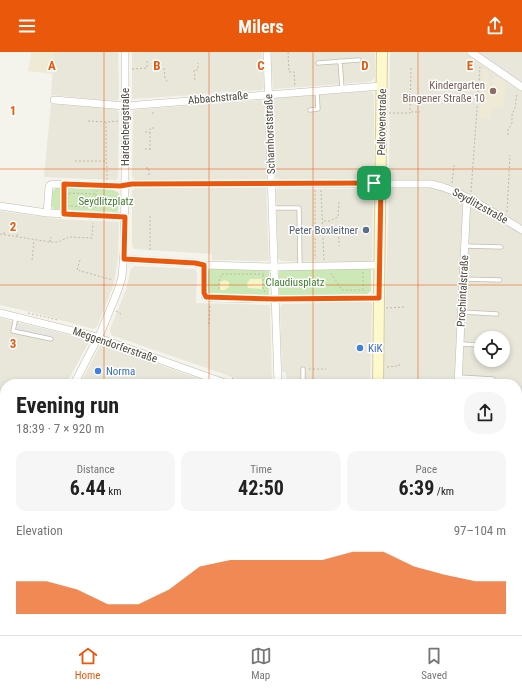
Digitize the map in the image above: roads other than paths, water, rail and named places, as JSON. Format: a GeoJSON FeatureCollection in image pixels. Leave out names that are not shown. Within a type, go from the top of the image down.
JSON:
{"type":"FeatureCollection","features":[{"type":"Feature","properties":{"kind":"street","name":"Hardenbergstraße"},"geometry":{"type":"LineString","coordinates":[[77,379],[98,338],[120,284],[124,259],[126,185],[125,52]]}},
{"type":"Feature","properties":{"kind":"street","name":"Scharnhorststraße"},"geometry":{"type":"LineString","coordinates":[[267,52],[274,270],[273,299],[278,379]]}},
{"type":"Feature","properties":{"kind":"street","name":"Pelkovenstraße"},"geometry":{"type":"LineString","coordinates":[[378,379],[382,52]]}},
{"type":"Feature","properties":{"kind":"street"},"geometry":{"type":"LineString","coordinates":[[471,52],[520,85]]}},
{"type":"Feature","properties":{"kind":"street","name":"Abbachstraße"},"geometry":{"type":"LineString","coordinates":[[54,100],[125,106],[382,86]]}},
{"type":"Feature","properties":{"kind":"street"},"geometry":{"type":"LineString","coordinates":[[47,213],[49,187],[53,184],[96,186],[126,185]]}},
{"type":"Feature","properties":{"kind":"street","name":"Seydlitzstraße"},"geometry":{"type":"LineString","coordinates":[[126,185],[431,184],[452,190],[468,198],[522,230]]}},
{"type":"Feature","properties":{"kind":"street","name":"Prochintalstraße"},"geometry":{"type":"LineString","coordinates":[[458,379],[468,198]]}},
{"type":"Feature","properties":{"kind":"street"},"geometry":{"type":"LineString","coordinates":[[0,206],[47,213],[125,217]]}},
{"type":"Feature","properties":{"kind":"street"},"geometry":{"type":"LineString","coordinates":[[124,259],[195,263],[274,270],[300,266],[380,265]]}},
{"type":"Feature","properties":{"kind":"street"},"geometry":{"type":"LineString","coordinates":[[204,265],[204,293],[206,297],[273,299],[379,298]]}},
{"type":"Feature","properties":{"kind":"street","name":"Meggendorferstraße"},"geometry":{"type":"LineString","coordinates":[[0,313],[72,330],[98,338],[214,379]]}},
{"type":"Feature","properties":{"kind":"lane"},"geometry":{"type":"LineString","coordinates":[[318,63],[359,60]]}},
{"type":"Feature","properties":{"kind":"lane"},"geometry":{"type":"LineString","coordinates":[[340,61],[342,89]]}},
{"type":"Feature","properties":{"kind":"lane"},"geometry":{"type":"LineString","coordinates":[[310,110],[318,109],[317,91]]}},
{"type":"Feature","properties":{"kind":"lane"},"geometry":{"type":"LineString","coordinates":[[272,208],[299,208],[300,266]]}},
{"type":"Feature","properties":{"kind":"lane"},"geometry":{"type":"LineString","coordinates":[[465,246],[501,247]]}},
{"type":"Feature","properties":{"kind":"lane"},"geometry":{"type":"LineString","coordinates":[[463,279],[500,280]]}},
{"type":"Feature","properties":{"kind":"lane"},"geometry":{"type":"LineString","coordinates":[[462,312],[497,314]]}},
{"type":"Feature","properties":{"kind":"lane"},"geometry":{"type":"LineString","coordinates":[[16,316],[13,331],[51,339]]}},
{"type":"Feature","properties":{"kind":"lane"},"geometry":{"type":"LineString","coordinates":[[460,344],[474,345]]}},
{"type":"Feature","properties":{"kind":"lane"},"geometry":{"type":"LineString","coordinates":[[303,369],[303,379]]}},
{"type":"Feature","properties":{"kind":"place","name":"Kindergarten Bingener Straße 10"},"geometry":{"type":"Point","coordinates":[493,91]}},
{"type":"Feature","properties":{"kind":"place","name":"Peter Boxleitner"},"geometry":{"type":"Point","coordinates":[366,230]}},
{"type":"Feature","properties":{"kind":"place","name":"KiK"},"geometry":{"type":"Point","coordinates":[360,348]}},
{"type":"Feature","properties":{"kind":"place","name":"Norma"},"geometry":{"type":"Point","coordinates":[98,371]}},
{"type":"Feature","properties":{"kind":"park label","name":"Seydlitzplatz"},"geometry":{"type":"Point","coordinates":[106,201]}},
{"type":"Feature","properties":{"kind":"park label","name":"Claudiusplatz"},"geometry":{"type":"Point","coordinates":[295,282]}}]}
